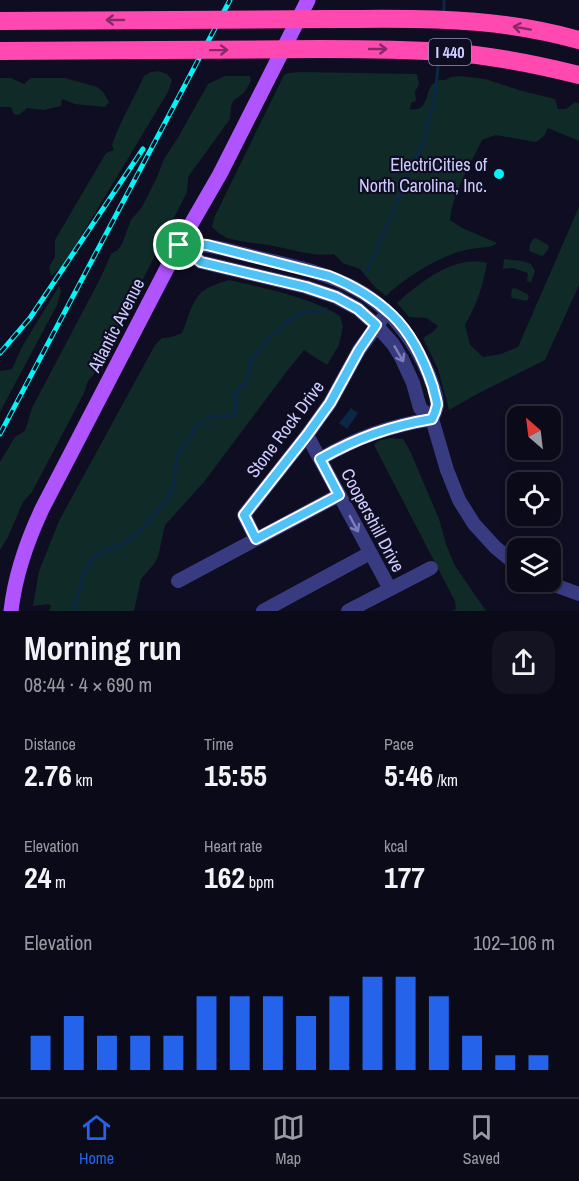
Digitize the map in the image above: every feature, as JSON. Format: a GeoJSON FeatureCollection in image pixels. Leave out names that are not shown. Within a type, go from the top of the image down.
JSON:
{"type":"FeatureCollection","features":[{"type":"Feature","properties":{"kind":"highway","name":"I 440"},"geometry":{"type":"LineString","coordinates":[[0,21],[333,19],[453,21],[547,32],[579,40]]}},
{"type":"Feature","properties":{"kind":"highway","name":"I 440"},"geometry":{"type":"LineString","coordinates":[[0,51],[393,49],[445,52],[520,62],[579,75]]}},
{"type":"Feature","properties":{"kind":"main road","name":"Atlantic Avenue"},"geometry":{"type":"LineString","coordinates":[[11,611],[21,560],[34,525],[308,0]]}},
{"type":"Feature","properties":{"kind":"street"},"geometry":{"type":"LineString","coordinates":[[179,245],[207,245],[274,261],[329,276],[362,292],[396,320],[418,351],[428,371],[437,404],[432,419]]}},
{"type":"Feature","properties":{"kind":"street"},"geometry":{"type":"LineString","coordinates":[[179,245],[201,262],[269,277],[336,297],[358,309],[376,325],[393,344],[402,359],[413,383],[420,408],[432,419],[447,470],[459,500],[474,524],[507,557]]}},
{"type":"Feature","properties":{"kind":"street"},"geometry":{"type":"LineString","coordinates":[[269,277],[274,261]]}},
{"type":"Feature","properties":{"kind":"street","name":"Stone Rock Drive"},"geometry":{"type":"LineString","coordinates":[[256,539],[244,515],[330,403],[359,350],[388,312]]}},
{"type":"Feature","properties":{"kind":"street"},"geometry":{"type":"LineString","coordinates":[[320,459],[359,438],[408,423],[432,419]]}},
{"type":"Feature","properties":{"kind":"street","name":"Coopershill Drive"},"geometry":{"type":"LineString","coordinates":[[307,435],[390,590]]}},
{"type":"Feature","properties":{"kind":"street"},"geometry":{"type":"LineString","coordinates":[[178,581],[339,495]]}},
{"type":"Feature","properties":{"kind":"street"},"geometry":{"type":"LineString","coordinates":[[263,611],[370,553]]}},
{"type":"Feature","properties":{"kind":"street"},"geometry":{"type":"LineString","coordinates":[[348,611],[431,568]]}},
{"type":"Feature","properties":{"kind":"street"},"geometry":{"type":"LineString","coordinates":[[561,587],[579,594]]}},
{"type":"Feature","properties":{"kind":"green space"},"geometry":{"type":"Polygon","coordinates":[[[158,71],[167,74],[172,80],[168,92],[63,266],[51,276],[49,267],[55,257],[55,240],[106,153],[114,150],[112,145],[115,136],[144,76],[158,71]]]}},
{"type":"Feature","properties":{"kind":"green space"},"geometry":{"type":"Polygon","coordinates":[[[301,72],[417,74],[419,84],[415,92],[416,101],[411,103],[410,109],[420,108],[423,105],[431,86],[439,80],[460,76],[485,79],[555,99],[558,109],[566,109],[575,102],[579,103],[579,141],[548,128],[544,136],[536,142],[496,135],[482,140],[458,189],[450,220],[462,228],[497,243],[459,252],[436,261],[401,283],[386,296],[360,269],[343,263],[334,254],[310,254],[227,238],[212,227],[214,218],[284,75],[301,72]]]}},
{"type":"Feature","properties":{"kind":"green space"},"geometry":{"type":"Polygon","coordinates":[[[225,76],[250,76],[251,81],[244,93],[234,100],[230,119],[190,174],[187,192],[97,370],[88,381],[84,393],[32,492],[23,502],[0,550],[0,462],[15,437],[25,431],[32,408],[111,254],[122,244],[131,220],[142,207],[164,159],[208,84],[225,76]]]}},
{"type":"Feature","properties":{"kind":"green space"},"geometry":{"type":"Polygon","coordinates":[[[0,78],[11,78],[24,84],[31,78],[65,78],[97,87],[109,102],[105,107],[75,104],[62,99],[61,106],[44,110],[27,108],[19,115],[14,114],[11,107],[0,107],[0,78]]]}},
{"type":"Feature","properties":{"kind":"green space"},"geometry":{"type":"Polygon","coordinates":[[[579,207],[579,285],[545,360],[449,410],[438,369],[423,338],[438,326],[426,318],[409,317],[397,303],[438,272],[462,263],[487,263],[479,295],[465,325],[470,345],[483,357],[501,354],[518,347],[579,207]]]}},
{"type":"Feature","properties":{"kind":"green space"},"geometry":{"type":"Polygon","coordinates":[[[536,238],[548,245],[549,248],[544,255],[529,251],[530,244],[536,238]]]}},
{"type":"Feature","properties":{"kind":"green space"},"geometry":{"type":"Polygon","coordinates":[[[504,259],[531,264],[535,271],[531,282],[527,281],[528,273],[513,268],[503,269],[504,259]]]}},
{"type":"Feature","properties":{"kind":"green space"},"geometry":{"type":"Polygon","coordinates":[[[229,280],[301,298],[340,316],[343,326],[339,345],[327,365],[304,350],[204,482],[165,525],[158,557],[141,579],[134,611],[49,611],[51,606],[48,604],[33,606],[39,571],[59,521],[155,345],[162,338],[182,333],[192,306],[202,292],[211,286],[229,280]]]}},
{"type":"Feature","properties":{"kind":"green space"},"geometry":{"type":"Polygon","coordinates":[[[59,286],[61,291],[57,305],[0,412],[0,371],[12,369],[22,347],[59,286]]]}},
{"type":"Feature","properties":{"kind":"green space"},"geometry":{"type":"Polygon","coordinates":[[[515,288],[529,296],[527,301],[512,298],[512,289],[515,288]]]}},
{"type":"Feature","properties":{"kind":"green space"},"geometry":{"type":"Polygon","coordinates":[[[390,438],[403,439],[410,451],[439,519],[455,566],[486,611],[452,611],[456,609],[455,601],[374,445],[378,441],[390,438]]]}},
{"type":"Feature","properties":{"kind":"water"},"geometry":{"type":"Polygon","coordinates":[[[351,408],[358,413],[347,429],[339,423],[351,408]]]}},
{"type":"Feature","properties":{"kind":"waterway"},"geometry":{"type":"LineString","coordinates":[[444,0],[444,13]]}},
{"type":"Feature","properties":{"kind":"waterway"},"geometry":{"type":"LineString","coordinates":[[366,274],[424,139],[435,97],[439,57]]}},
{"type":"Feature","properties":{"kind":"waterway"},"geometry":{"type":"LineString","coordinates":[[74,611],[85,569],[95,556],[122,545],[136,535],[165,502],[173,488],[177,456],[197,426],[214,416],[231,416],[236,411],[235,393],[240,387],[246,385],[252,358],[289,320],[301,313],[326,309]]}},
{"type":"Feature","properties":{"kind":"railway"},"geometry":{"type":"LineString","coordinates":[[0,434],[230,0]]}},
{"type":"Feature","properties":{"kind":"railway"},"geometry":{"type":"LineString","coordinates":[[0,353],[30,318],[143,149]]}},
{"type":"Feature","properties":{"kind":"place","name":"ElectriCities of North Carolina, Inc."},"geometry":{"type":"Point","coordinates":[499,174]}},
{"type":"Feature","properties":{"kind":"route"},"geometry":{"type":"LineString","coordinates":[[179,245],[207,245],[329,276],[347,283],[380,304],[396,320],[418,351],[428,371],[437,404],[432,419],[408,423],[359,438],[320,459],[339,495],[256,539],[244,515],[330,403],[359,350],[376,325],[358,309],[336,297],[269,277],[201,262],[179,245]]}}]}
